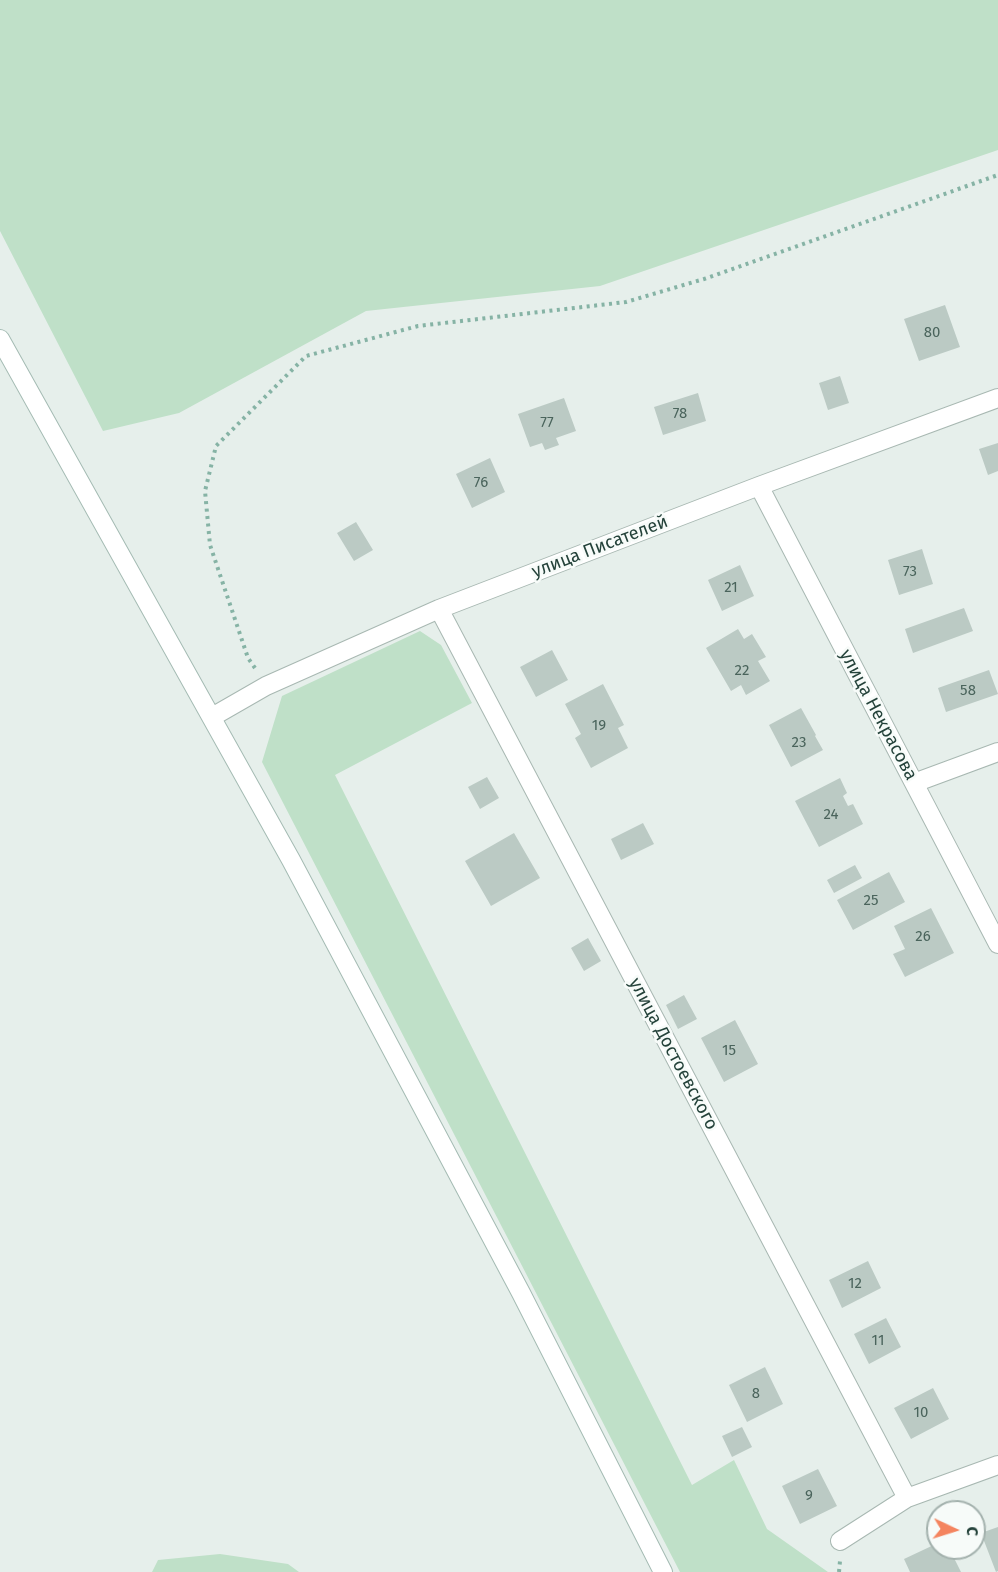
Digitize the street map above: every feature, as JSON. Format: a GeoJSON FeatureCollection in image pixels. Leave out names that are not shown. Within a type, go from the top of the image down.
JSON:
{"type":"FeatureCollection","features":[{"type":"Feature","properties":{"kind":"street"},"geometry":{"type":"LineString","coordinates":[[0,339],[291,860],[521,1293],[663,1572]]}},
{"type":"Feature","properties":{"kind":"street","name":"улица Писателей"},"geometry":{"type":"LineString","coordinates":[[212,717],[266,686],[440,609],[759,486],[998,398]]}},
{"type":"Feature","properties":{"kind":"street","name":"улица Некрасова"},"geometry":{"type":"LineString","coordinates":[[759,486],[998,944]]}},
{"type":"Feature","properties":{"kind":"street","name":"улица Достоевского"},"geometry":{"type":"LineString","coordinates":[[440,609],[907,1498]]}},
{"type":"Feature","properties":{"kind":"street"},"geometry":{"type":"LineString","coordinates":[[914,783],[998,752]]}},
{"type":"Feature","properties":{"kind":"street"},"geometry":{"type":"LineString","coordinates":[[840,1541],[907,1498],[998,1465]]}},
{"type":"Feature","properties":{"kind":"path"},"geometry":{"type":"LineString","coordinates":[[266,686],[248,658],[210,545],[205,491],[216,446],[306,356],[418,326],[626,302],[704,279],[998,175]]}},
{"type":"Feature","properties":{"kind":"green space"},"geometry":{"type":"Polygon","coordinates":[[[0,0],[998,0],[998,150],[600,286],[366,311],[179,413],[103,431],[0,231],[0,0]]]}},
{"type":"Feature","properties":{"kind":"green space"},"geometry":{"type":"Polygon","coordinates":[[[420,631],[441,645],[472,703],[335,775],[692,1485],[734,1460],[767,1529],[828,1572],[680,1572],[262,762],[282,696],[420,631]]]}},
{"type":"Feature","properties":{"kind":"green space"},"geometry":{"type":"Polygon","coordinates":[[[220,1554],[288,1564],[299,1572],[152,1572],[158,1560],[220,1554]]]}},
{"type":"Feature","properties":{"kind":"building"},"geometry":{"type":"Polygon","coordinates":[[[945,305],[960,347],[919,361],[904,319],[945,305]]]}},
{"type":"Feature","properties":{"kind":"building"},"geometry":{"type":"Polygon","coordinates":[[[840,376],[849,403],[828,410],[819,383],[840,376]]]}},
{"type":"Feature","properties":{"kind":"building"},"geometry":{"type":"Polygon","coordinates":[[[698,393],[706,421],[663,435],[654,407],[698,393]]]}},
{"type":"Feature","properties":{"kind":"building"},"geometry":{"type":"Polygon","coordinates":[[[564,398],[576,431],[556,438],[559,445],[545,450],[542,443],[530,447],[518,414],[564,398]]]}},
{"type":"Feature","properties":{"kind":"building"},"geometry":{"type":"Polygon","coordinates":[[[998,443],[998,471],[988,475],[979,449],[998,443]]]}},
{"type":"Feature","properties":{"kind":"building"},"geometry":{"type":"Polygon","coordinates":[[[490,458],[505,492],[472,508],[456,474],[490,458]]]}},
{"type":"Feature","properties":{"kind":"building"},"geometry":{"type":"Polygon","coordinates":[[[356,522],[373,550],[354,561],[337,533],[356,522]]]}},
{"type":"Feature","properties":{"kind":"building"},"geometry":{"type":"Polygon","coordinates":[[[922,549],[933,584],[899,595],[888,560],[922,549]]]}},
{"type":"Feature","properties":{"kind":"building"},"geometry":{"type":"Polygon","coordinates":[[[740,565],[754,596],[722,611],[708,580],[740,565]]]}},
{"type":"Feature","properties":{"kind":"building"},"geometry":{"type":"Polygon","coordinates":[[[964,608],[973,631],[913,653],[905,629],[964,608]]]}},
{"type":"Feature","properties":{"kind":"building"},"geometry":{"type":"Polygon","coordinates":[[[738,629],[744,639],[752,634],[766,657],[758,661],[770,681],[746,695],[741,685],[731,691],[706,648],[738,629]]]}},
{"type":"Feature","properties":{"kind":"building"},"geometry":{"type":"Polygon","coordinates":[[[552,650],[568,680],[536,697],[520,667],[552,650]]]}},
{"type":"Feature","properties":{"kind":"building"},"geometry":{"type":"Polygon","coordinates":[[[989,670],[998,694],[946,712],[938,688],[989,670]]]}},
{"type":"Feature","properties":{"kind":"building"},"geometry":{"type":"Polygon","coordinates":[[[603,684],[624,725],[618,728],[628,748],[591,768],[575,738],[581,734],[565,704],[603,684]]]}},
{"type":"Feature","properties":{"kind":"building"},"geometry":{"type":"Polygon","coordinates":[[[801,708],[823,750],[791,767],[769,725],[801,708]]]}},
{"type":"Feature","properties":{"kind":"building"},"geometry":{"type":"Polygon","coordinates":[[[487,777],[499,798],[480,809],[468,787],[487,777]]]}},
{"type":"Feature","properties":{"kind":"building"},"geometry":{"type":"Polygon","coordinates":[[[840,778],[847,793],[843,796],[848,806],[853,804],[863,824],[819,847],[795,801],[840,778]]]}},
{"type":"Feature","properties":{"kind":"building"},"geometry":{"type":"Polygon","coordinates":[[[643,823],[654,844],[621,860],[611,839],[643,823]]]}},
{"type":"Feature","properties":{"kind":"building"},"geometry":{"type":"Polygon","coordinates":[[[514,833],[540,878],[491,906],[465,861],[514,833]]]}},
{"type":"Feature","properties":{"kind":"building"},"geometry":{"type":"Polygon","coordinates":[[[855,865],[862,878],[834,893],[827,880],[855,865]]]}},
{"type":"Feature","properties":{"kind":"building"},"geometry":{"type":"Polygon","coordinates":[[[889,872],[905,902],[853,930],[837,900],[889,872]]]}},
{"type":"Feature","properties":{"kind":"building"},"geometry":{"type":"Polygon","coordinates":[[[931,908],[954,953],[905,977],[893,954],[905,949],[894,926],[931,908]]]}},
{"type":"Feature","properties":{"kind":"building"},"geometry":{"type":"Polygon","coordinates":[[[588,938],[601,961],[584,971],[571,948],[588,938]]]}},
{"type":"Feature","properties":{"kind":"building"},"geometry":{"type":"Polygon","coordinates":[[[684,995],[697,1019],[678,1029],[666,1005],[684,995]]]}},
{"type":"Feature","properties":{"kind":"building"},"geometry":{"type":"Polygon","coordinates":[[[735,1020],[758,1064],[724,1082],[701,1038],[735,1020]]]}},
{"type":"Feature","properties":{"kind":"building"},"geometry":{"type":"Polygon","coordinates":[[[868,1261],[881,1288],[842,1308],[829,1280],[868,1261]]]}},
{"type":"Feature","properties":{"kind":"building"},"geometry":{"type":"Polygon","coordinates":[[[886,1318],[901,1347],[869,1364],[854,1334],[886,1318]]]}},
{"type":"Feature","properties":{"kind":"building"},"geometry":{"type":"Polygon","coordinates":[[[765,1367],[783,1404],[747,1422],[729,1385],[765,1367]]]}},
{"type":"Feature","properties":{"kind":"building"},"geometry":{"type":"Polygon","coordinates":[[[933,1388],[949,1419],[911,1439],[894,1408],[933,1388]]]}},
{"type":"Feature","properties":{"kind":"building"},"geometry":{"type":"Polygon","coordinates":[[[742,1427],[752,1447],[732,1457],[722,1436],[742,1427]]]}},
{"type":"Feature","properties":{"kind":"building"},"geometry":{"type":"Polygon","coordinates":[[[818,1469],[837,1506],[800,1524],[782,1486],[818,1469]]]}},
{"type":"Feature","properties":{"kind":"building"},"geometry":{"type":"Polygon","coordinates":[[[998,1527],[998,1571],[996,1572],[986,1546],[986,1531],[998,1527]]]}},
{"type":"Feature","properties":{"kind":"building"},"geometry":{"type":"Polygon","coordinates":[[[926,1549],[926,1560],[955,1560],[961,1572],[910,1572],[904,1559],[926,1549]]]}}]}
